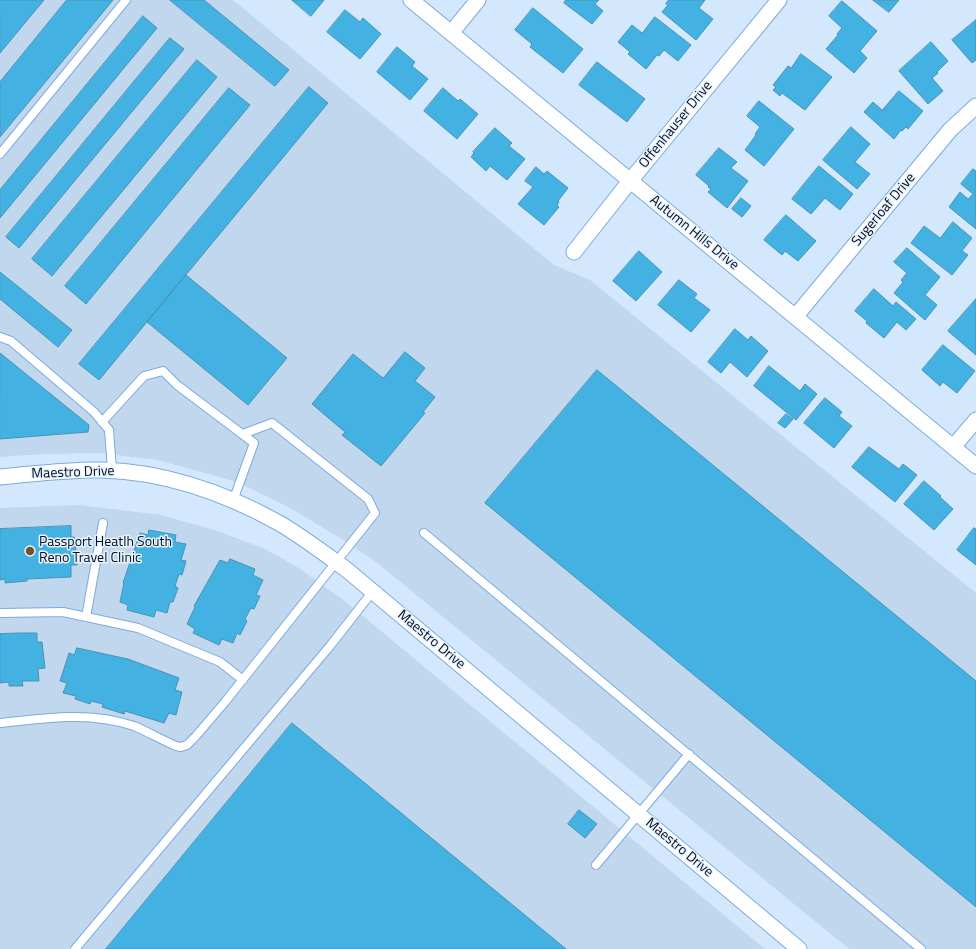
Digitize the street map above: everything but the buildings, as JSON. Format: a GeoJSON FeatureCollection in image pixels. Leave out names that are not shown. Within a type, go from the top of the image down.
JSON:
{"type":"FeatureCollection","features":[{"type":"Feature","properties":{"kind":"street","name":"Autumn Hills Drive"},"geometry":{"type":"LineString","coordinates":[[411,0],[976,466]]}},
{"type":"Feature","properties":{"kind":"street"},"geometry":{"type":"LineString","coordinates":[[451,33],[478,0]]}},
{"type":"Feature","properties":{"kind":"street","name":"Offenhauser Drive"},"geometry":{"type":"LineString","coordinates":[[574,252],[630,181],[779,0]]}},
{"type":"Feature","properties":{"kind":"street","name":"Sugerloaf Drive"},"geometry":{"type":"LineString","coordinates":[[795,317],[950,130],[976,106]]}},
{"type":"Feature","properties":{"kind":"street"},"geometry":{"type":"LineString","coordinates":[[953,447],[976,420]]}},
{"type":"Feature","properties":{"kind":"street","name":"Maestro Drive"},"geometry":{"type":"LineString","coordinates":[[0,477],[76,470],[112,470],[141,473],[185,482],[233,500],[280,524],[336,562],[373,591],[799,949]]}},
{"type":"Feature","properties":{"kind":"lane"},"geometry":{"type":"LineString","coordinates":[[0,154],[126,0]]}},
{"type":"Feature","properties":{"kind":"lane"},"geometry":{"type":"LineString","coordinates":[[0,337],[11,341],[94,412],[109,430],[112,470]]}},
{"type":"Feature","properties":{"kind":"lane"},"geometry":{"type":"LineString","coordinates":[[102,422],[144,376],[162,371],[177,385],[254,443],[233,500]]}},
{"type":"Feature","properties":{"kind":"lane"},"geometry":{"type":"LineString","coordinates":[[0,722],[57,716],[94,717],[134,726],[181,747],[187,745],[196,736],[243,680],[375,514],[368,499],[272,423],[243,434]]}},
{"type":"Feature","properties":{"kind":"lane"},"geometry":{"type":"LineString","coordinates":[[86,617],[103,523]]}},
{"type":"Feature","properties":{"kind":"lane"},"geometry":{"type":"LineString","coordinates":[[424,533],[921,949]]}},
{"type":"Feature","properties":{"kind":"lane"},"geometry":{"type":"LineString","coordinates":[[75,949],[330,646],[373,591]]}},
{"type":"Feature","properties":{"kind":"lane"},"geometry":{"type":"LineString","coordinates":[[0,613],[63,612],[138,628],[220,662],[243,680]]}},
{"type":"Feature","properties":{"kind":"lane"},"geometry":{"type":"LineString","coordinates":[[596,865],[689,754]]}},
{"type":"Feature","properties":{"kind":"shaded area"},"geometry":{"type":"Polygon","coordinates":[[[0,0],[233,0],[554,265],[590,280],[976,593],[976,949],[849,949],[376,562],[337,536],[290,508],[237,482],[158,460],[101,453],[43,454],[0,457],[0,0]]]}},
{"type":"Feature","properties":{"kind":"shaded area"},"geometry":{"type":"Polygon","coordinates":[[[79,505],[161,515],[218,531],[265,549],[297,567],[346,602],[765,949],[0,949],[0,508],[79,505]]]}},
{"type":"Feature","properties":{"kind":"place","name":"Passport Heatlh South Reno Travel Clinic"},"geometry":{"type":"Point","coordinates":[30,551]}}]}
